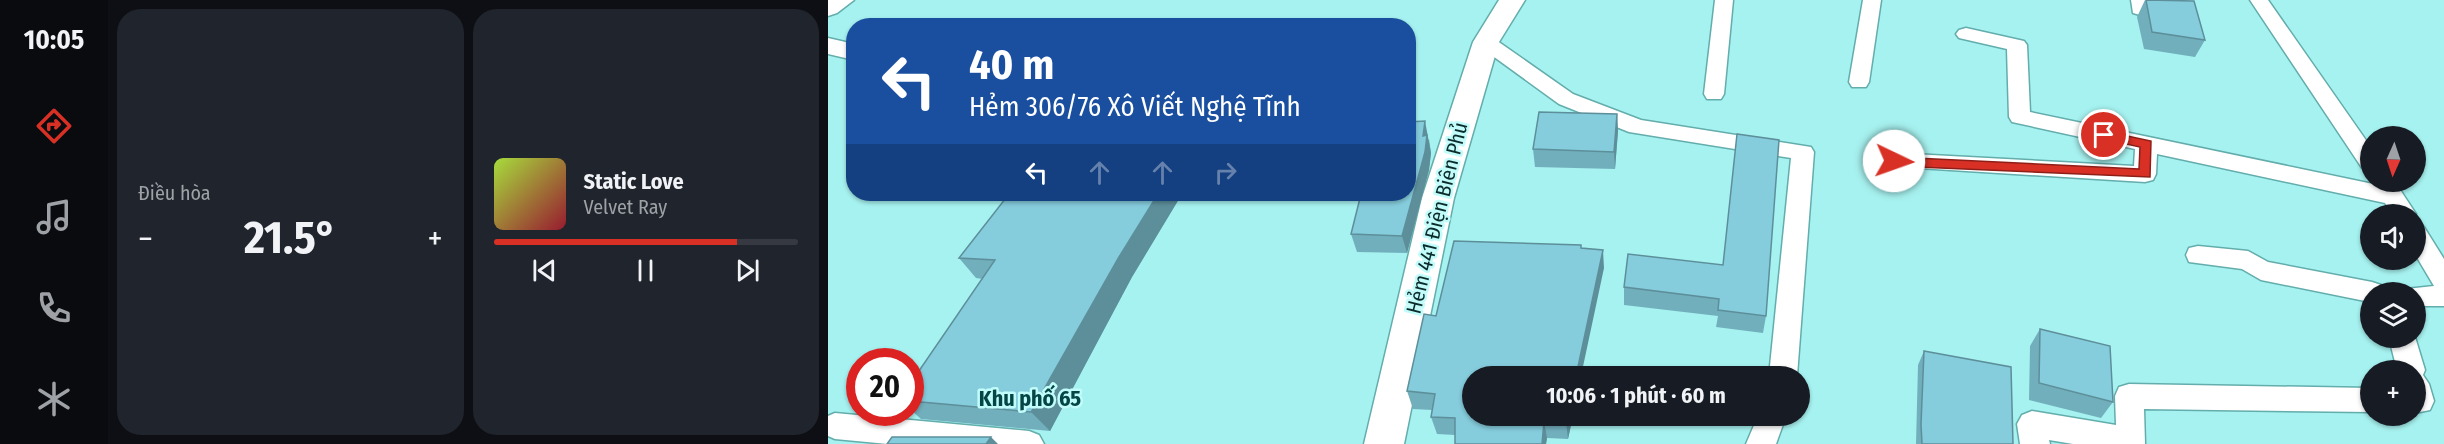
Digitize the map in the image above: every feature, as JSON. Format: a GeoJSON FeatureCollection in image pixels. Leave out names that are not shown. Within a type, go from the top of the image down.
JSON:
{"type":"FeatureCollection","features":[{"type":"Feature","properties":{"kind":"street"},"geometry":{"type":"LineString","coordinates":[[828,8],[841,0]]}},
{"type":"Feature","properties":{"kind":"street","name":"Hẻm 441 Điện Biên Phủ"},"geometry":{"type":"LineString","coordinates":[[1384,444],[1438,198],[1486,42],[1512,0]]}},
{"type":"Feature","properties":{"kind":"street"},"geometry":{"type":"LineString","coordinates":[[828,46],[846,50]]}},
{"type":"Feature","properties":{"kind":"lane"},"geometry":{"type":"LineString","coordinates":[[1714,94],[1724,0]]}},
{"type":"Feature","properties":{"kind":"lane"},"geometry":{"type":"LineString","coordinates":[[1859,82],[1872,0]]}},
{"type":"Feature","properties":{"kind":"lane"},"geometry":{"type":"LineString","coordinates":[[2259,0],[2360,148]]}},
{"type":"Feature","properties":{"kind":"lane"},"geometry":{"type":"LineString","coordinates":[[1966,34],[2017,45],[2020,117],[2393,197]]}},
{"type":"Feature","properties":{"kind":"lane"},"geometry":{"type":"LineString","coordinates":[[1486,42],[1566,99],[1637,127],[1803,152],[1784,366]]}},
{"type":"Feature","properties":{"kind":"lane"},"geometry":{"type":"LineString","coordinates":[[1894,161],[2145,174],[2146,144]]}},
{"type":"Feature","properties":{"kind":"lane"},"geometry":{"type":"LineString","coordinates":[[2426,251],[2444,281]]}},
{"type":"Feature","properties":{"kind":"lane"},"geometry":{"type":"LineString","coordinates":[[2198,255],[2248,260],[2261,270],[2360,290]]}},
{"type":"Feature","properties":{"kind":"lane"},"geometry":{"type":"LineString","coordinates":[[2426,296],[2444,296]]}},
{"type":"Feature","properties":{"kind":"lane"},"geometry":{"type":"LineString","coordinates":[[2035,444],[2032,424],[2132,441],[2129,396],[2360,400]]}},
{"type":"Feature","properties":{"kind":"lane"},"geometry":{"type":"LineString","coordinates":[[835,426],[1029,444]]}},
{"type":"Feature","properties":{"kind":"lane"},"geometry":{"type":"LineString","coordinates":[[1761,444],[1768,426]]}},
{"type":"Feature","properties":{"kind":"building"},"geometry":{"type":"Polygon","coordinates":[[[2146,0],[2194,1],[2205,40],[2152,32],[2146,0]]]}},
{"type":"Feature","properties":{"kind":"building"},"geometry":{"type":"Polygon","coordinates":[[[1539,112],[1617,114],[1614,152],[1533,149],[1539,112]]]}},
{"type":"Feature","properties":{"kind":"building"},"geometry":{"type":"Polygon","coordinates":[[[1425,121],[1423,136],[1427,135],[1416,185],[1416,122],[1425,121]]]}},
{"type":"Feature","properties":{"kind":"building"},"geometry":{"type":"Polygon","coordinates":[[[1737,134],[1779,140],[1766,316],[1718,310],[1719,299],[1624,287],[1628,254],[1723,265],[1737,134]]]}},
{"type":"Feature","properties":{"kind":"building"},"geometry":{"type":"Polygon","coordinates":[[[1004,201],[1154,201],[1119,257],[1031,412],[924,402],[924,364],[995,260],[959,258],[1004,201]]]}},
{"type":"Feature","properties":{"kind":"building"},"geometry":{"type":"Polygon","coordinates":[[[1359,201],[1412,201],[1402,236],[1351,234],[1359,201]]]}},
{"type":"Feature","properties":{"kind":"building"},"geometry":{"type":"Polygon","coordinates":[[[1454,241],[1581,245],[1581,248],[1603,250],[1578,366],[1462,366],[1462,426],[1544,426],[1542,444],[1455,444],[1455,418],[1431,417],[1435,394],[1407,391],[1424,314],[1436,316],[1454,241]]]}},
{"type":"Feature","properties":{"kind":"building"},"geometry":{"type":"Polygon","coordinates":[[[2040,329],[2110,346],[2113,402],[2039,383],[2040,329]]]}},
{"type":"Feature","properties":{"kind":"building"},"geometry":{"type":"Polygon","coordinates":[[[1924,351],[2011,367],[2013,444],[1922,444],[1924,351]]]}},
{"type":"Feature","properties":{"kind":"building"},"geometry":{"type":"Polygon","coordinates":[[[892,437],[991,437],[986,444],[887,444],[892,437]]]}},
{"type":"Feature","properties":{"kind":"district","name":"Khu phố 65"},"geometry":{"type":"Point","coordinates":[1030,398]}},
{"type":"Feature","properties":{"kind":"route"},"geometry":{"type":"LineString","coordinates":[[1894,161],[2145,174],[2146,144],[2104,135]]}}]}
